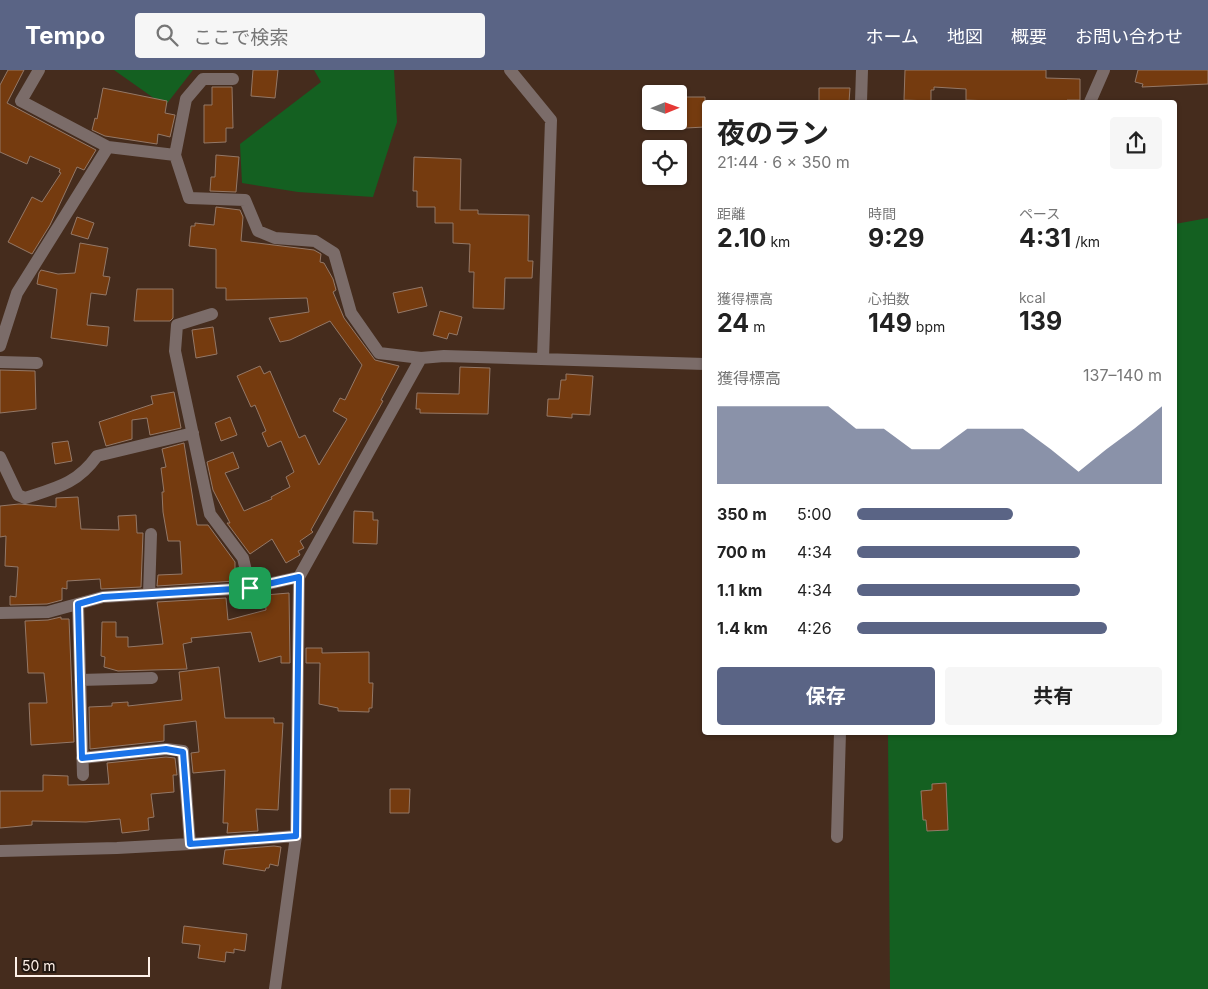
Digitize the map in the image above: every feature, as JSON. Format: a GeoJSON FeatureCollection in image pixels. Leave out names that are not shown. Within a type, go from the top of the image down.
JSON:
{"type":"FeatureCollection","features":[{"type":"Feature","properties":{"kind":"street"},"geometry":{"type":"LineString","coordinates":[[39,70],[21,101],[108,147],[175,155]]}},
{"type":"Feature","properties":{"kind":"street"},"geometry":{"type":"LineString","coordinates":[[510,70],[550,120],[543,360]]}},
{"type":"Feature","properties":{"kind":"street"},"geometry":{"type":"LineString","coordinates":[[861,100],[862,70]]}},
{"type":"Feature","properties":{"kind":"street"},"geometry":{"type":"LineString","coordinates":[[1091,100],[1104,70]]}},
{"type":"Feature","properties":{"kind":"street"},"geometry":{"type":"LineString","coordinates":[[233,78],[202,79],[186,99],[175,155],[189,198],[245,200],[258,231],[275,238],[315,241],[334,253],[351,314],[379,353],[421,358],[444,356],[702,364]]}},
{"type":"Feature","properties":{"kind":"street"},"geometry":{"type":"LineString","coordinates":[[0,346],[17,293],[108,147]]}},
{"type":"Feature","properties":{"kind":"street"},"geometry":{"type":"LineString","coordinates":[[212,314],[177,325],[175,351],[210,514],[243,558],[250,588]]}},
{"type":"Feature","properties":{"kind":"street"},"geometry":{"type":"LineString","coordinates":[[275,989],[296,836],[299,577],[421,358]]}},
{"type":"Feature","properties":{"kind":"street"},"geometry":{"type":"LineString","coordinates":[[0,362],[37,363]]}},
{"type":"Feature","properties":{"kind":"street"},"geometry":{"type":"LineString","coordinates":[[0,457],[18,494],[25,498],[72,482],[90,467],[97,456],[193,433]]}},
{"type":"Feature","properties":{"kind":"street"},"geometry":{"type":"LineString","coordinates":[[149,594],[151,534]]}},
{"type":"Feature","properties":{"kind":"street"},"geometry":{"type":"LineString","coordinates":[[0,612],[48,612],[103,597],[250,588],[299,577]]}},
{"type":"Feature","properties":{"kind":"street"},"geometry":{"type":"LineString","coordinates":[[78,604],[83,775]]}},
{"type":"Feature","properties":{"kind":"street"},"geometry":{"type":"LineString","coordinates":[[80,680],[152,678]]}},
{"type":"Feature","properties":{"kind":"street"},"geometry":{"type":"LineString","coordinates":[[837,837],[840,735]]}},
{"type":"Feature","properties":{"kind":"street"},"geometry":{"type":"LineString","coordinates":[[82,758],[166,749],[183,752],[190,844]]}},
{"type":"Feature","properties":{"kind":"street"},"geometry":{"type":"LineString","coordinates":[[0,851],[117,848],[296,836]]}},
{"type":"Feature","properties":{"kind":"green space"},"geometry":{"type":"Polygon","coordinates":[[[114,70],[193,70],[165,106],[114,70]]]}},
{"type":"Feature","properties":{"kind":"green space"},"geometry":{"type":"Polygon","coordinates":[[[314,70],[394,70],[397,122],[373,197],[298,192],[242,183],[240,144],[321,82],[314,70]]]}},
{"type":"Feature","properties":{"kind":"green space"},"geometry":{"type":"Polygon","coordinates":[[[1208,218],[1208,989],[890,989],[888,735],[1177,735],[1177,224],[1208,218]]]}},
{"type":"Feature","properties":{"kind":"building"},"geometry":{"type":"Polygon","coordinates":[[[8,70],[24,70],[7,103],[96,150],[84,170],[77,167],[50,225],[32,254],[8,242],[32,197],[42,202],[61,173],[59,172],[60,169],[30,156],[27,164],[0,152],[0,85],[8,70]]]}},
{"type":"Feature","properties":{"kind":"building"},"geometry":{"type":"Polygon","coordinates":[[[253,70],[278,70],[275,98],[251,96],[253,70]]]}},
{"type":"Feature","properties":{"kind":"building"},"geometry":{"type":"Polygon","coordinates":[[[905,70],[1046,70],[1046,78],[1080,79],[1080,100],[966,100],[966,89],[934,87],[934,90],[931,90],[931,100],[904,100],[905,70]]]}},
{"type":"Feature","properties":{"kind":"building"},"geometry":{"type":"Polygon","coordinates":[[[1138,70],[1208,70],[1208,84],[1142,87],[1143,84],[1135,82],[1138,70]]]}},
{"type":"Feature","properties":{"kind":"building"},"geometry":{"type":"Polygon","coordinates":[[[212,87],[232,87],[233,128],[226,128],[226,142],[204,143],[204,105],[212,105],[212,87]]]}},
{"type":"Feature","properties":{"kind":"building"},"geometry":{"type":"Polygon","coordinates":[[[103,88],[167,101],[165,113],[175,115],[170,137],[158,134],[157,144],[105,136],[92,130],[95,118],[97,119],[103,88]]]}},
{"type":"Feature","properties":{"kind":"building"},"geometry":{"type":"Polygon","coordinates":[[[819,88],[850,88],[849,100],[819,100],[819,88]]]}},
{"type":"Feature","properties":{"kind":"building"},"geometry":{"type":"Polygon","coordinates":[[[688,97],[705,97],[705,100],[702,100],[702,127],[688,128],[688,97]]]}},
{"type":"Feature","properties":{"kind":"building"},"geometry":{"type":"Polygon","coordinates":[[[216,155],[239,157],[236,192],[210,191],[211,177],[215,177],[216,155]]]}},
{"type":"Feature","properties":{"kind":"building"},"geometry":{"type":"Polygon","coordinates":[[[414,157],[461,159],[460,210],[478,210],[478,214],[529,215],[528,261],[533,261],[532,278],[505,278],[504,309],[473,308],[474,272],[469,272],[470,244],[453,243],[453,223],[435,223],[435,207],[417,207],[417,191],[413,191],[414,157]]]}},
{"type":"Feature","properties":{"kind":"building"},"geometry":{"type":"Polygon","coordinates":[[[216,207],[240,210],[243,217],[241,241],[314,250],[321,254],[320,262],[324,263],[333,279],[336,290],[333,292],[344,318],[375,360],[399,366],[381,400],[383,401],[311,530],[313,532],[300,541],[304,548],[298,551],[300,555],[286,563],[272,539],[250,554],[227,523],[230,523],[213,490],[207,462],[233,452],[239,468],[225,473],[244,511],[272,499],[271,497],[290,487],[286,477],[294,472],[281,441],[268,447],[262,433],[266,431],[255,405],[251,407],[237,376],[260,366],[264,374],[270,371],[299,438],[305,435],[319,465],[347,419],[333,411],[340,398],[345,400],[362,365],[330,321],[290,340],[280,342],[269,318],[309,312],[307,298],[226,300],[226,288],[216,288],[216,249],[189,246],[191,226],[195,226],[195,223],[214,225],[216,207]]]}},
{"type":"Feature","properties":{"kind":"building"},"geometry":{"type":"Polygon","coordinates":[[[77,217],[94,223],[88,239],[71,234],[77,217]]]}},
{"type":"Feature","properties":{"kind":"building"},"geometry":{"type":"Polygon","coordinates":[[[80,243],[108,248],[103,276],[110,277],[106,295],[91,293],[87,325],[109,327],[107,346],[51,338],[57,289],[37,284],[39,273],[41,270],[58,274],[75,273],[80,243]]]}},
{"type":"Feature","properties":{"kind":"building"},"geometry":{"type":"Polygon","coordinates":[[[422,287],[427,306],[398,313],[393,293],[422,287]]]}},
{"type":"Feature","properties":{"kind":"building"},"geometry":{"type":"Polygon","coordinates":[[[137,289],[173,289],[173,318],[170,321],[134,321],[137,289]]]}},
{"type":"Feature","properties":{"kind":"building"},"geometry":{"type":"Polygon","coordinates":[[[440,311],[462,317],[457,335],[449,333],[447,339],[433,335],[440,311]]]}},
{"type":"Feature","properties":{"kind":"building"},"geometry":{"type":"Polygon","coordinates":[[[213,327],[217,354],[196,358],[192,330],[213,327]]]}},
{"type":"Feature","properties":{"kind":"building"},"geometry":{"type":"Polygon","coordinates":[[[460,367],[490,368],[488,414],[420,413],[420,409],[416,409],[417,393],[459,394],[460,367]]]}},
{"type":"Feature","properties":{"kind":"building"},"geometry":{"type":"Polygon","coordinates":[[[0,370],[35,371],[36,409],[0,413],[0,370]]]}},
{"type":"Feature","properties":{"kind":"building"},"geometry":{"type":"Polygon","coordinates":[[[566,374],[593,376],[590,415],[572,414],[572,418],[547,416],[548,399],[559,399],[561,380],[566,380],[566,374]]]}},
{"type":"Feature","properties":{"kind":"building"},"geometry":{"type":"Polygon","coordinates":[[[174,392],[181,428],[150,435],[147,418],[132,420],[132,439],[106,446],[99,422],[153,404],[151,396],[174,392]]]}},
{"type":"Feature","properties":{"kind":"building"},"geometry":{"type":"Polygon","coordinates":[[[230,417],[237,435],[221,441],[215,423],[230,417]]]}},
{"type":"Feature","properties":{"kind":"building"},"geometry":{"type":"Polygon","coordinates":[[[68,441],[72,461],[55,464],[52,443],[68,441]]]}},
{"type":"Feature","properties":{"kind":"building"},"geometry":{"type":"Polygon","coordinates":[[[184,443],[197,525],[208,525],[235,562],[235,581],[157,586],[158,575],[182,574],[180,541],[168,541],[163,512],[162,492],[164,492],[161,468],[166,467],[162,449],[184,443]]]}},
{"type":"Feature","properties":{"kind":"building"},"geometry":{"type":"Polygon","coordinates":[[[78,497],[81,529],[119,530],[118,516],[136,515],[137,533],[143,533],[141,587],[101,589],[100,579],[67,581],[67,589],[62,588],[62,600],[47,604],[10,605],[10,596],[16,597],[18,567],[5,566],[6,536],[0,537],[0,506],[19,504],[56,507],[56,498],[78,497]]]}},
{"type":"Feature","properties":{"kind":"building"},"geometry":{"type":"Polygon","coordinates":[[[354,511],[373,512],[373,520],[378,520],[377,544],[353,543],[354,511]]]}},
{"type":"Feature","properties":{"kind":"building"},"geometry":{"type":"Polygon","coordinates":[[[289,593],[290,663],[281,663],[281,656],[259,662],[251,632],[191,638],[192,642],[183,644],[187,669],[118,671],[104,667],[105,657],[101,656],[102,622],[116,622],[116,637],[128,637],[128,647],[163,644],[157,602],[226,598],[228,620],[266,610],[265,595],[289,593]]]}},
{"type":"Feature","properties":{"kind":"building"},"geometry":{"type":"Polygon","coordinates":[[[61,617],[61,619],[69,619],[74,742],[31,745],[29,703],[47,703],[44,673],[28,673],[25,621],[48,620],[61,617]]]}},
{"type":"Feature","properties":{"kind":"building"},"geometry":{"type":"Polygon","coordinates":[[[306,648],[322,648],[322,653],[369,652],[369,683],[373,683],[372,708],[369,708],[369,712],[338,711],[338,708],[319,704],[320,663],[306,663],[306,648]]]}},
{"type":"Feature","properties":{"kind":"building"},"geometry":{"type":"Polygon","coordinates":[[[219,667],[225,718],[274,718],[274,723],[283,723],[278,810],[256,809],[258,831],[227,833],[228,823],[223,823],[225,770],[193,773],[191,753],[199,752],[196,721],[164,725],[164,741],[90,749],[89,707],[112,706],[112,703],[128,702],[128,706],[182,700],[179,672],[219,667]]]}},
{"type":"Feature","properties":{"kind":"building"},"geometry":{"type":"Polygon","coordinates":[[[166,757],[175,758],[177,775],[173,775],[174,792],[151,794],[154,817],[148,818],[149,830],[122,833],[120,819],[86,822],[32,821],[32,825],[0,828],[0,791],[43,791],[43,775],[68,776],[68,785],[109,784],[107,763],[166,757]]]}},
{"type":"Feature","properties":{"kind":"building"},"geometry":{"type":"Polygon","coordinates":[[[946,783],[948,830],[927,831],[926,820],[923,820],[921,791],[932,790],[932,784],[946,783]]]}},
{"type":"Feature","properties":{"kind":"building"},"geometry":{"type":"Polygon","coordinates":[[[390,789],[410,789],[409,813],[390,813],[390,789]]]}},
{"type":"Feature","properties":{"kind":"building"},"geometry":{"type":"Polygon","coordinates":[[[281,847],[278,866],[270,864],[269,868],[266,868],[265,871],[223,864],[225,850],[281,847]]]}},
{"type":"Feature","properties":{"kind":"building"},"geometry":{"type":"Polygon","coordinates":[[[184,926],[247,934],[245,951],[234,949],[234,953],[226,952],[225,962],[198,958],[200,945],[182,943],[184,926]]]}},
{"type":"Feature","properties":{"kind":"route"},"geometry":{"type":"LineString","coordinates":[[299,577],[296,836],[190,844],[183,752],[166,749],[82,758],[78,604],[103,597],[250,588],[299,577]]}}]}
